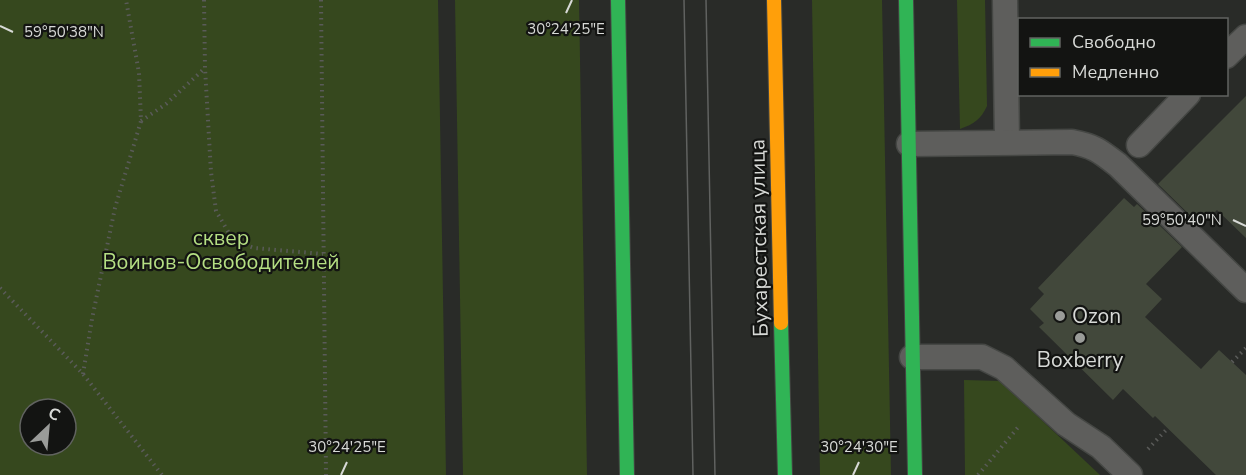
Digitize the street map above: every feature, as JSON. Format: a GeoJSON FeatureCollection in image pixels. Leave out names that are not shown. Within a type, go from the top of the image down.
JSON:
{"type":"FeatureCollection","features":[{"type":"Feature","properties":{"kind":"main road"},"geometry":{"type":"LineString","coordinates":[[618,0],[627,475]]}},
{"type":"Feature","properties":{"kind":"main road","name":"Бухарестская улица"},"geometry":{"type":"LineString","coordinates":[[774,0],[785,475]]}},
{"type":"Feature","properties":{"kind":"main road"},"geometry":{"type":"LineString","coordinates":[[906,0],[915,475]]}},
{"type":"Feature","properties":{"kind":"lane"},"geometry":{"type":"LineString","coordinates":[[1005,0],[1007,142]]}},
{"type":"Feature","properties":{"kind":"lane"},"geometry":{"type":"LineString","coordinates":[[1228,55],[1246,37]]}},
{"type":"Feature","properties":{"kind":"lane"},"geometry":{"type":"LineString","coordinates":[[1138,145],[1186,96]]}},
{"type":"Feature","properties":{"kind":"lane"},"geometry":{"type":"LineString","coordinates":[[909,144],[1072,142],[1088,145],[1118,165],[1246,290]]}},
{"type":"Feature","properties":{"kind":"lane"},"geometry":{"type":"LineString","coordinates":[[912,357],[982,357],[1004,368],[1066,424],[1101,447],[1130,475]]}},
{"type":"Feature","properties":{"kind":"path"},"geometry":{"type":"LineString","coordinates":[[83,374],[115,208],[141,121],[139,73],[126,0]]}},
{"type":"Feature","properties":{"kind":"path"},"geometry":{"type":"LineString","coordinates":[[204,0],[205,68],[211,172],[216,211],[233,240],[254,248],[324,254]]}},
{"type":"Feature","properties":{"kind":"path"},"geometry":{"type":"LineString","coordinates":[[321,0],[326,475]]}},
{"type":"Feature","properties":{"kind":"path"},"geometry":{"type":"LineString","coordinates":[[141,121],[166,104],[205,68]]}},
{"type":"Feature","properties":{"kind":"path"},"geometry":{"type":"LineString","coordinates":[[0,288],[83,374],[162,475]]}},
{"type":"Feature","properties":{"kind":"path"},"geometry":{"type":"LineString","coordinates":[[1232,362],[1246,348]]}},
{"type":"Feature","properties":{"kind":"path"},"geometry":{"type":"LineString","coordinates":[[978,475],[1040,401]]}},
{"type":"Feature","properties":{"kind":"green space","name":"сквер Воинов-Освободителей"},"geometry":{"type":"Polygon","coordinates":[[[0,0],[438,0],[446,475],[0,475],[0,0]]]}},
{"type":"Feature","properties":{"kind":"green space"},"geometry":{"type":"Polygon","coordinates":[[[455,0],[579,0],[587,475],[463,475],[455,0]]]}},
{"type":"Feature","properties":{"kind":"green space"},"geometry":{"type":"Polygon","coordinates":[[[812,0],[882,0],[891,475],[820,475],[812,0]]]}},
{"type":"Feature","properties":{"kind":"green space"},"geometry":{"type":"Polygon","coordinates":[[[957,0],[985,0],[987,106],[976,121],[960,129],[957,0]]]}},
{"type":"Feature","properties":{"kind":"green space"},"geometry":{"type":"Polygon","coordinates":[[[964,380],[1000,381],[1100,475],[965,475],[964,380]]]}},
{"type":"Feature","properties":{"kind":"building"},"geometry":{"type":"Polygon","coordinates":[[[1246,96],[1246,238],[1217,210],[1201,226],[1158,184],[1246,96]]]}},
{"type":"Feature","properties":{"kind":"building"},"geometry":{"type":"Polygon","coordinates":[[[1124,198],[1134,207],[1137,204],[1182,247],[1146,284],[1162,299],[1145,317],[1201,369],[1219,350],[1246,375],[1246,475],[1216,475],[1155,416],[1153,418],[1123,389],[1113,400],[1039,327],[1044,323],[1030,309],[1044,294],[1038,288],[1124,198]]]}},
{"type":"Feature","properties":{"kind":"tram line"},"geometry":{"type":"LineString","coordinates":[[684,0],[693,475]]}},
{"type":"Feature","properties":{"kind":"tram line"},"geometry":{"type":"LineString","coordinates":[[706,0],[715,475]]}},
{"type":"Feature","properties":{"kind":"traffic: fast"},"geometry":{"type":"LineString","coordinates":[[618,0],[627,475]]}},
{"type":"Feature","properties":{"kind":"traffic: fast"},"geometry":{"type":"LineString","coordinates":[[906,0],[915,475]]}},
{"type":"Feature","properties":{"kind":"traffic: fast"},"geometry":{"type":"LineString","coordinates":[[781,323],[785,475]]}},
{"type":"Feature","properties":{"kind":"traffic: slow"},"geometry":{"type":"LineString","coordinates":[[774,0],[781,323]]}},
{"type":"Feature","properties":{"kind":"place","name":"Ozon"},"geometry":{"type":"Point","coordinates":[1060,316]}},
{"type":"Feature","properties":{"kind":"place","name":"Boxberry"},"geometry":{"type":"Point","coordinates":[1080,338]}}]}
